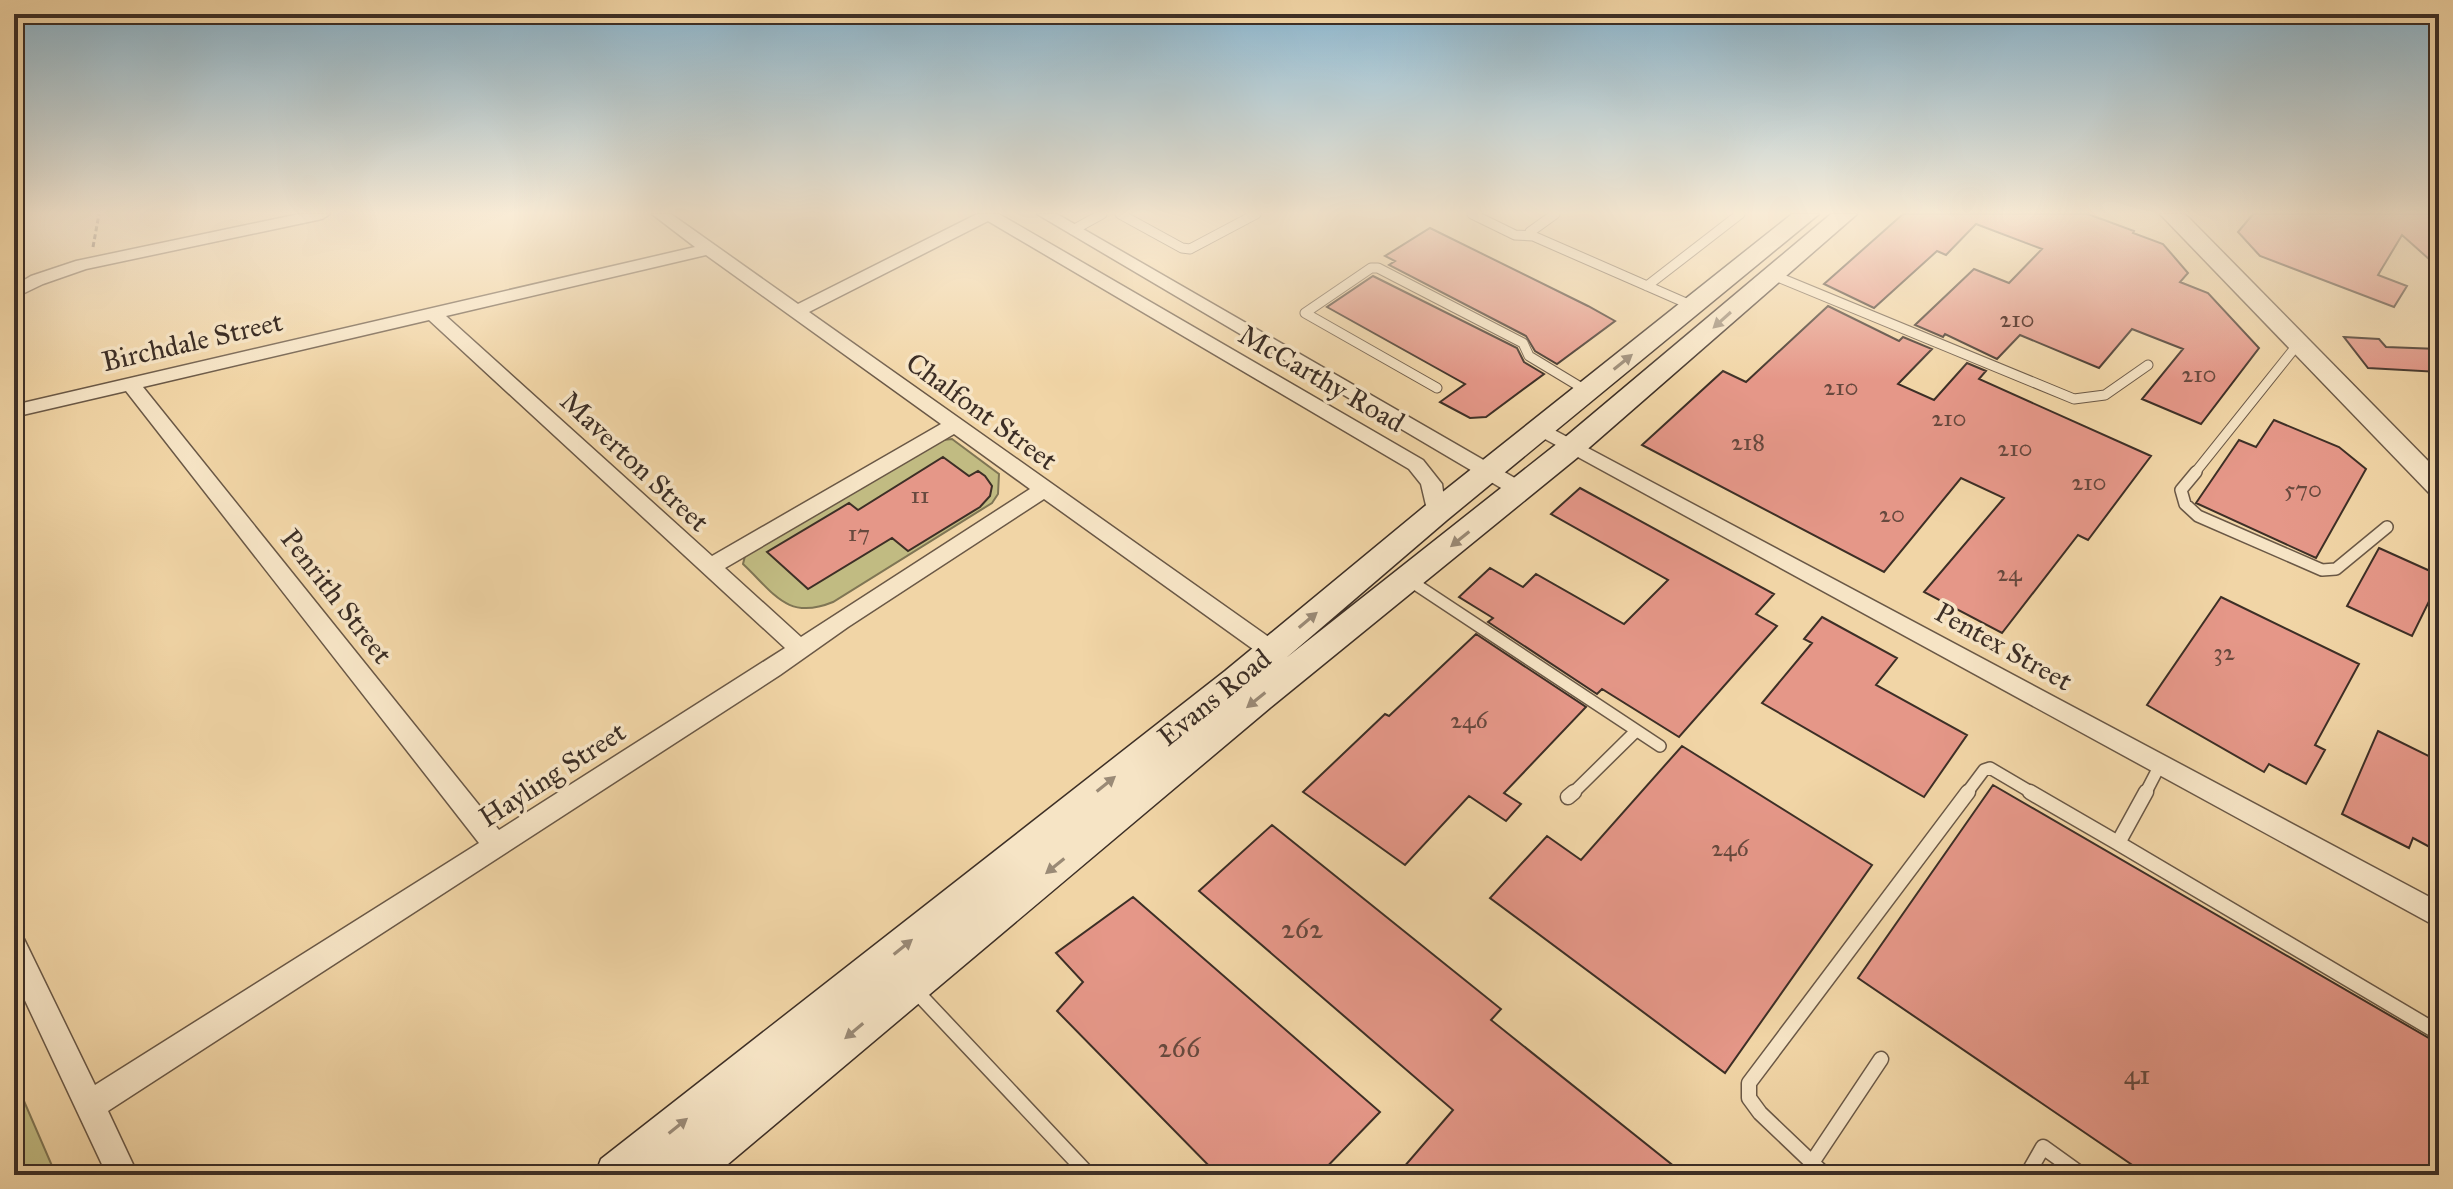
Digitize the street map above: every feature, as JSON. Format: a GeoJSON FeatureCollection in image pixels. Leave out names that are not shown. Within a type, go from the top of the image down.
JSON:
{"type":"FeatureCollection","features":[{"type":"Feature","properties":{"kind":"main road","name":"Evans Road"},"geometry":{"type":"LineString","coordinates":[[617,1175],[1272,651],[1487,471],[1738,269]]}},
{"type":"Feature","properties":{"kind":"main road","name":"Evans Road"},"geometry":{"type":"LineString","coordinates":[[680,1175],[1259,698],[1520,490],[1780,269]]}},
{"type":"Feature","properties":{"kind":"street"},"geometry":{"type":"LineString","coordinates":[[14,293],[37,280],[69,269]]}},
{"type":"Feature","properties":{"kind":"street","name":"Birchdale Street"},"geometry":{"type":"LineString","coordinates":[[14,411],[622,269]]}},
{"type":"Feature","properties":{"kind":"street","name":"Chalfont Street"},"geometry":{"type":"LineString","coordinates":[[737,269],[1272,651]]}},
{"type":"Feature","properties":{"kind":"street"},"geometry":{"type":"LineString","coordinates":[[796,312],[879,269]]}},
{"type":"Feature","properties":{"kind":"street","name":"McCarthy Road"},"geometry":{"type":"LineString","coordinates":[[1082,269],[1398,455],[1419,463],[1436,492],[1436,513]]}},
{"type":"Feature","properties":{"kind":"street","name":"McCarthy Road"},"geometry":{"type":"LineString","coordinates":[[1141,269],[1520,490]]}},
{"type":"Feature","properties":{"kind":"street"},"geometry":{"type":"LineString","coordinates":[[2227,269],[2439,488]]}},
{"type":"Feature","properties":{"kind":"street","name":"Maverton Street"},"geometry":{"type":"LineString","coordinates":[[433,314],[800,649]]}},
{"type":"Feature","properties":{"kind":"street","name":"Penrith Street"},"geometry":{"type":"LineString","coordinates":[[131,384],[496,846]]}},
{"type":"Feature","properties":{"kind":"street"},"geometry":{"type":"LineString","coordinates":[[709,568],[954,425]]}},
{"type":"Feature","properties":{"kind":"street","name":"Pentex Street"},"geometry":{"type":"LineString","coordinates":[[1541,429],[2439,916]]}},
{"type":"Feature","properties":{"kind":"street","name":"Hayling Street"},"geometry":{"type":"LineString","coordinates":[[91,1105],[1043,490]]}},
{"type":"Feature","properties":{"kind":"street"},"geometry":{"type":"LineString","coordinates":[[14,948],[123,1175]]}},
{"type":"Feature","properties":{"kind":"lane"},"geometry":{"type":"LineString","coordinates":[[1369,269],[1305,313],[1437,388]]}},
{"type":"Feature","properties":{"kind":"lane"},"geometry":{"type":"LineString","coordinates":[[1381,269],[1523,343],[1529,356],[1587,391]]}},
{"type":"Feature","properties":{"kind":"lane"},"geometry":{"type":"LineString","coordinates":[[1609,269],[1693,306]]}},
{"type":"Feature","properties":{"kind":"lane"},"geometry":{"type":"LineString","coordinates":[[1647,286],[1668,269]]}},
{"type":"Feature","properties":{"kind":"lane"},"geometry":{"type":"LineString","coordinates":[[1773,275],[2074,399],[2091,402],[2101,398],[2148,365]]}},
{"type":"Feature","properties":{"kind":"lane"},"geometry":{"type":"LineString","coordinates":[[2298,344],[2181,490],[2185,504],[2198,516],[2322,570],[2336,569],[2387,527]]}},
{"type":"Feature","properties":{"kind":"lane"},"geometry":{"type":"LineString","coordinates":[[1409,580],[1660,746]]}},
{"type":"Feature","properties":{"kind":"lane"},"geometry":{"type":"LineString","coordinates":[[1568,797],[1636,731]]}},
{"type":"Feature","properties":{"kind":"lane"},"geometry":{"type":"LineString","coordinates":[[2118,843],[2160,765]]}},
{"type":"Feature","properties":{"kind":"lane"},"geometry":{"type":"LineString","coordinates":[[1825,1175],[1749,1098],[1749,1083],[1985,768],[2439,1033]]}},
{"type":"Feature","properties":{"kind":"lane"},"geometry":{"type":"LineString","coordinates":[[910,985],[1089,1175]]}},
{"type":"Feature","properties":{"kind":"lane"},"geometry":{"type":"LineString","coordinates":[[1811,1164],[1881,1059]]}},
{"type":"Feature","properties":{"kind":"lane"},"geometry":{"type":"LineString","coordinates":[[2027,1175],[2043,1147],[2082,1175]]}},
{"type":"Feature","properties":{"kind":"shaded area"},"geometry":{"type":"Polygon","coordinates":[[[952,439],[999,474],[998,494],[992,503],[833,602],[817,607],[792,606],[773,594],[743,564],[745,556],[943,440],[952,439]]]}},
{"type":"Feature","properties":{"kind":"shaded area"},"geometry":{"type":"Polygon","coordinates":[[[14,1078],[56,1175],[14,1175],[14,1078]]]}},
{"type":"Feature","properties":{"kind":"building"},"geometry":{"type":"Polygon","coordinates":[[[1398,269],[1514,269],[1615,321],[1557,364],[1535,351],[1526,336],[1398,269]]]}},
{"type":"Feature","properties":{"kind":"building"},"geometry":{"type":"Polygon","coordinates":[[[1840,269],[1917,269],[1874,308],[1824,284],[1840,269]]]}},
{"type":"Feature","properties":{"kind":"building"},"geometry":{"type":"Polygon","coordinates":[[[1973,269],[2009,283],[2022,269],[2185,269],[2188,273],[2180,282],[2208,293],[2259,348],[2201,424],[2142,399],[2183,349],[2132,329],[2099,368],[2020,335],[1997,359],[1945,334],[1943,337],[1915,325],[1973,269]]]}},
{"type":"Feature","properties":{"kind":"building"},"geometry":{"type":"Polygon","coordinates":[[[2295,269],[2381,269],[2378,275],[2407,286],[2394,307],[2295,269]]]}},
{"type":"Feature","properties":{"kind":"building"},"geometry":{"type":"Polygon","coordinates":[[[1373,276],[1517,348],[1524,362],[1544,374],[1486,417],[1470,418],[1440,402],[1465,384],[1327,307],[1373,276]]]}},
{"type":"Feature","properties":{"kind":"building"},"geometry":{"type":"Polygon","coordinates":[[[1828,306],[1899,341],[1903,337],[1932,349],[1898,384],[1934,400],[1967,363],[1986,371],[1979,379],[2151,456],[2088,540],[2078,535],[2002,633],[1924,592],[2004,498],[1961,478],[1884,572],[1642,445],[1723,371],[1746,382],[1828,306]]]}},
{"type":"Feature","properties":{"kind":"building"},"geometry":{"type":"Polygon","coordinates":[[[2344,337],[2379,339],[2386,347],[2439,349],[2439,372],[2368,368],[2344,337]]]}},
{"type":"Feature","properties":{"kind":"building"},"geometry":{"type":"Polygon","coordinates":[[[2274,420],[2339,447],[2366,469],[2316,558],[2196,503],[2239,440],[2256,447],[2274,420]]]}},
{"type":"Feature","properties":{"kind":"building"},"geometry":{"type":"Polygon","coordinates":[[[943,457],[969,476],[978,471],[985,476],[992,486],[990,496],[980,507],[908,551],[892,538],[808,589],[767,552],[849,503],[858,510],[943,457]]]}},
{"type":"Feature","properties":{"kind":"building"},"geometry":{"type":"Polygon","coordinates":[[[1580,488],[1774,594],[1756,614],[1777,626],[1679,737],[1602,689],[1597,694],[1488,622],[1493,618],[1459,597],[1490,568],[1523,587],[1536,574],[1624,624],[1668,580],[1551,514],[1580,488]]]}},
{"type":"Feature","properties":{"kind":"building"},"geometry":{"type":"Polygon","coordinates":[[[2379,548],[2439,575],[2439,581],[2412,636],[2347,606],[2379,548]]]}},
{"type":"Feature","properties":{"kind":"building"},"geometry":{"type":"Polygon","coordinates":[[[2221,597],[2359,664],[2315,745],[2325,750],[2306,784],[2269,764],[2264,772],[2147,705],[2221,597]]]}},
{"type":"Feature","properties":{"kind":"building"},"geometry":{"type":"Polygon","coordinates":[[[1822,617],[1897,658],[1876,685],[1967,735],[1924,797],[1762,703],[1812,643],[1804,639],[1822,617]]]}},
{"type":"Feature","properties":{"kind":"building"},"geometry":{"type":"Polygon","coordinates":[[[1476,634],[1586,707],[1504,793],[1521,804],[1506,821],[1469,796],[1405,865],[1303,792],[1476,634]]]}},
{"type":"Feature","properties":{"kind":"building"},"geometry":{"type":"Polygon","coordinates":[[[2378,731],[2439,761],[2439,852],[2413,838],[2409,848],[2342,814],[2378,731]]]}},
{"type":"Feature","properties":{"kind":"building"},"geometry":{"type":"Polygon","coordinates":[[[1682,746],[1872,865],[1725,1073],[1490,898],[1547,836],[1581,860],[1682,746]]]}},
{"type":"Feature","properties":{"kind":"building"},"geometry":{"type":"Polygon","coordinates":[[[1993,785],[2439,1044],[2439,1175],[2147,1175],[1858,978],[1993,785]]]}},
{"type":"Feature","properties":{"kind":"building"},"geometry":{"type":"Polygon","coordinates":[[[1272,825],[1501,1009],[1491,1020],[1685,1175],[1397,1175],[1453,1110],[1199,891],[1272,825]]]}},
{"type":"Feature","properties":{"kind":"building"},"geometry":{"type":"Polygon","coordinates":[[[1133,897],[1380,1112],[1319,1175],[1218,1175],[1057,1011],[1083,982],[1056,953],[1133,897]]]}}]}
